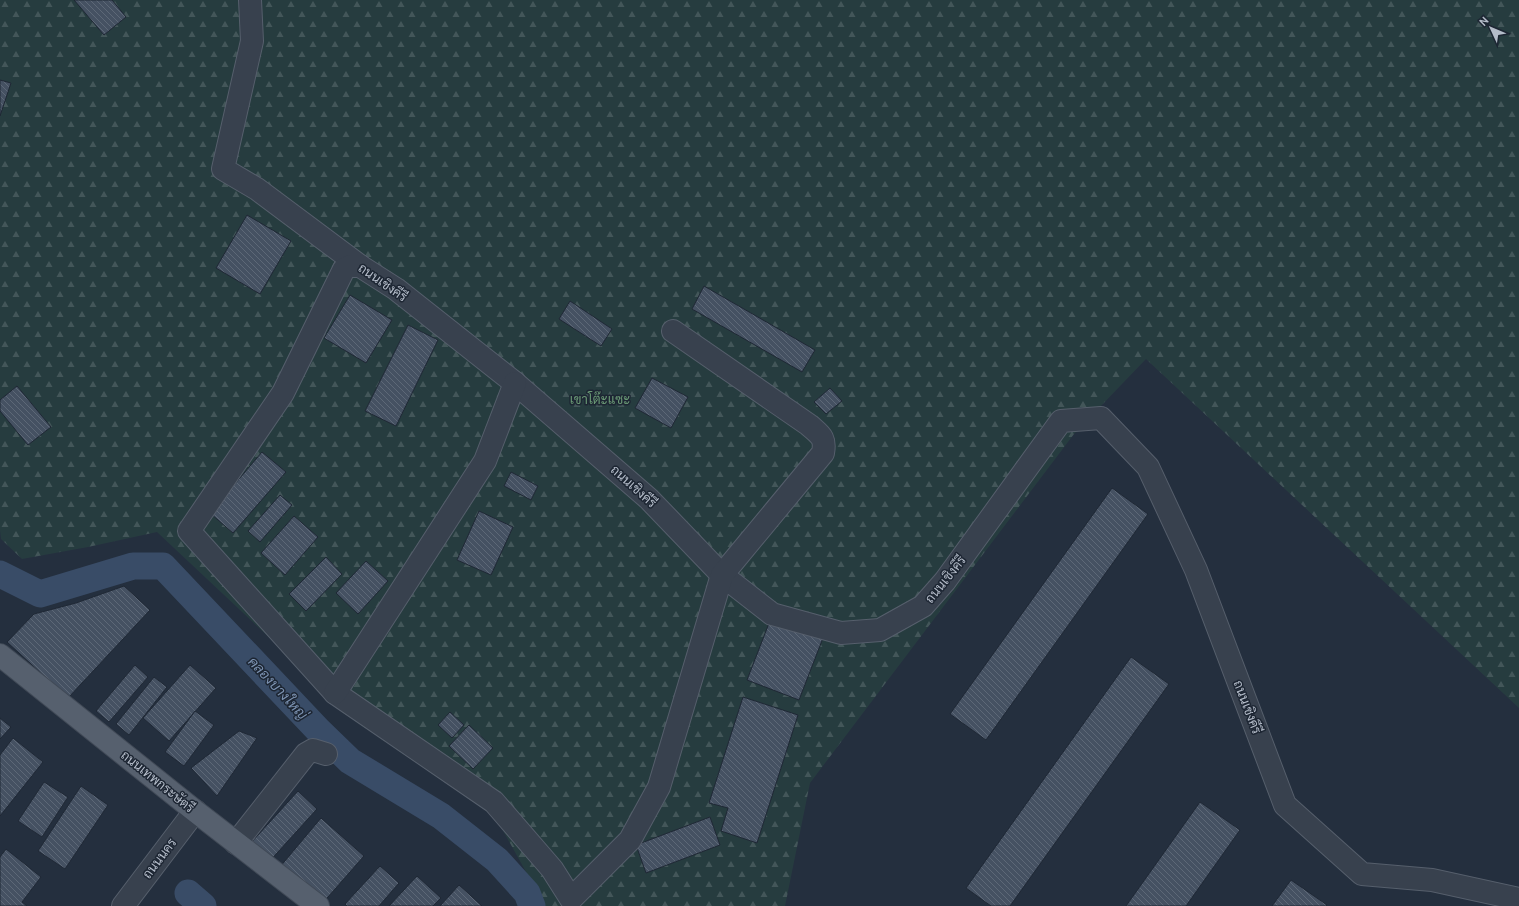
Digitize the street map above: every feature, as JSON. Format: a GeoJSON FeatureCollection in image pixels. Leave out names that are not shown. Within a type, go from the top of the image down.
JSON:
{"type":"FeatureCollection","features":[{"type":"Feature","properties":{"kind":"main road","name":"ถนนเทพกระษัตรี"},"geometry":{"type":"LineString","coordinates":[[0,655],[195,811],[318,906]]}},
{"type":"Feature","properties":{"kind":"street","name":"ถนนเชิงคีรี"},"geometry":{"type":"LineString","coordinates":[[250,0],[252,41],[223,169],[257,189],[360,266],[396,289],[515,383],[649,499],[722,575],[772,614],[841,633],[880,630],[923,606],[945,582],[1061,421],[1101,418],[1148,467],[1196,570],[1285,805],[1362,874],[1432,880],[1519,899]]}},
{"type":"Feature","properties":{"kind":"street"},"geometry":{"type":"LineString","coordinates":[[360,266],[350,266],[344,270],[283,393],[189,531],[357,718],[494,802],[552,869],[572,902],[630,840],[659,787],[722,575],[823,454],[825,444],[821,436],[802,419],[673,331]]}},
{"type":"Feature","properties":{"kind":"street"},"geometry":{"type":"LineString","coordinates":[[335,693],[486,461],[515,383]]}},
{"type":"Feature","properties":{"kind":"street"},"geometry":{"type":"LineString","coordinates":[[236,843],[306,754],[313,750],[326,754]]}},
{"type":"Feature","properties":{"kind":"street","name":"ถนนนคร"},"geometry":{"type":"LineString","coordinates":[[123,906],[195,811]]}},
{"type":"Feature","properties":{"kind":"green space","name":"เขาโต๊ะแซะ"},"geometry":{"type":"Polygon","coordinates":[[[0,0],[1519,0],[1519,708],[1146,359],[1074,434],[810,783],[785,906],[545,906],[496,818],[340,704],[157,532],[22,559],[1,539],[0,0]]]}},
{"type":"Feature","properties":{"kind":"building"},"geometry":{"type":"Polygon","coordinates":[[[74,0],[112,0],[126,17],[104,35],[74,0]]]}},
{"type":"Feature","properties":{"kind":"building"},"geometry":{"type":"Polygon","coordinates":[[[0,80],[11,83],[0,116],[0,80]]]}},
{"type":"Feature","properties":{"kind":"building"},"geometry":{"type":"Polygon","coordinates":[[[247,215],[291,241],[260,294],[216,268],[247,215]]]}},
{"type":"Feature","properties":{"kind":"building"},"geometry":{"type":"Polygon","coordinates":[[[704,286],[815,350],[802,372],[692,309],[704,286]]]}},
{"type":"Feature","properties":{"kind":"building"},"geometry":{"type":"Polygon","coordinates":[[[350,295],[392,320],[366,363],[324,338],[350,295]]]}},
{"type":"Feature","properties":{"kind":"building"},"geometry":{"type":"Polygon","coordinates":[[[570,301],[612,329],[601,346],[559,319],[570,301]]]}},
{"type":"Feature","properties":{"kind":"building"},"geometry":{"type":"Polygon","coordinates":[[[408,325],[438,340],[396,426],[365,411],[408,325]]]}},
{"type":"Feature","properties":{"kind":"building"},"geometry":{"type":"Polygon","coordinates":[[[652,378],[688,397],[671,428],[635,408],[652,378]]]}},
{"type":"Feature","properties":{"kind":"building"},"geometry":{"type":"Polygon","coordinates":[[[17,386],[51,427],[28,445],[0,411],[0,400],[17,386]]]}},
{"type":"Feature","properties":{"kind":"building"},"geometry":{"type":"Polygon","coordinates":[[[830,388],[842,401],[826,414],[814,402],[830,388]]]}},
{"type":"Feature","properties":{"kind":"building"},"geometry":{"type":"Polygon","coordinates":[[[262,452],[286,472],[233,533],[210,513],[262,452]]]}},
{"type":"Feature","properties":{"kind":"building"},"geometry":{"type":"Polygon","coordinates":[[[511,472],[538,486],[531,500],[504,486],[511,472]]]}},
{"type":"Feature","properties":{"kind":"building"},"geometry":{"type":"Polygon","coordinates":[[[1112,488],[1148,514],[986,740],[950,714],[1112,488]]]}},
{"type":"Feature","properties":{"kind":"building"},"geometry":{"type":"Polygon","coordinates":[[[280,495],[292,505],[260,542],[248,531],[280,495]]]}},
{"type":"Feature","properties":{"kind":"building"},"geometry":{"type":"Polygon","coordinates":[[[479,511],[513,527],[491,575],[457,560],[479,511]]]}},
{"type":"Feature","properties":{"kind":"building"},"geometry":{"type":"Polygon","coordinates":[[[294,516],[318,537],[285,575],[261,553],[294,516]]]}},
{"type":"Feature","properties":{"kind":"building"},"geometry":{"type":"Polygon","coordinates":[[[326,557],[342,574],[306,611],[289,594],[326,557]]]}},
{"type":"Feature","properties":{"kind":"building"},"geometry":{"type":"Polygon","coordinates":[[[366,561],[388,581],[358,614],[336,593],[366,561]]]}},
{"type":"Feature","properties":{"kind":"building"},"geometry":{"type":"Polygon","coordinates":[[[124,586],[150,610],[68,698],[7,642],[34,614],[76,603],[124,586]]]}},
{"type":"Feature","properties":{"kind":"building"},"geometry":{"type":"Polygon","coordinates":[[[771,618],[823,638],[799,700],[747,680],[771,618]]]}},
{"type":"Feature","properties":{"kind":"building"},"geometry":{"type":"Polygon","coordinates":[[[1131,657],[1169,684],[1010,906],[991,906],[966,888],[1131,657]]]}},
{"type":"Feature","properties":{"kind":"building"},"geometry":{"type":"Polygon","coordinates":[[[135,665],[148,677],[109,722],[96,711],[135,665]]]}},
{"type":"Feature","properties":{"kind":"building"},"geometry":{"type":"Polygon","coordinates":[[[190,665],[216,688],[169,741],[143,718],[190,665]]]}},
{"type":"Feature","properties":{"kind":"building"},"geometry":{"type":"Polygon","coordinates":[[[154,677],[167,687],[129,735],[116,724],[154,677]]]}},
{"type":"Feature","properties":{"kind":"building"},"geometry":{"type":"Polygon","coordinates":[[[743,697],[798,715],[757,843],[721,831],[728,808],[709,803],[743,697]]]}},
{"type":"Feature","properties":{"kind":"building"},"geometry":{"type":"Polygon","coordinates":[[[195,711],[214,725],[184,766],[165,752],[195,711]]]}},
{"type":"Feature","properties":{"kind":"building"},"geometry":{"type":"Polygon","coordinates":[[[450,712],[464,725],[452,738],[438,725],[450,712]]]}},
{"type":"Feature","properties":{"kind":"building"},"geometry":{"type":"Polygon","coordinates":[[[0,718],[11,727],[0,739],[0,718]]]}},
{"type":"Feature","properties":{"kind":"building"},"geometry":{"type":"Polygon","coordinates":[[[469,725],[493,748],[473,769],[449,746],[469,725]]]}},
{"type":"Feature","properties":{"kind":"building"},"geometry":{"type":"Polygon","coordinates":[[[239,731],[257,738],[217,796],[191,768],[239,731]]]}},
{"type":"Feature","properties":{"kind":"building"},"geometry":{"type":"Polygon","coordinates":[[[13,738],[43,762],[0,816],[0,755],[13,738]]]}},
{"type":"Feature","properties":{"kind":"building"},"geometry":{"type":"Polygon","coordinates":[[[44,782],[68,797],[42,837],[18,821],[44,782]]]}},
{"type":"Feature","properties":{"kind":"building"},"geometry":{"type":"Polygon","coordinates":[[[81,786],[108,805],[65,869],[38,851],[81,786]]]}},
{"type":"Feature","properties":{"kind":"building"},"geometry":{"type":"Polygon","coordinates":[[[298,791],[317,809],[268,863],[248,846],[298,791]]]}},
{"type":"Feature","properties":{"kind":"building"},"geometry":{"type":"Polygon","coordinates":[[[1200,802],[1240,830],[1186,906],[1126,906],[1200,802]]]}},
{"type":"Feature","properties":{"kind":"building"},"geometry":{"type":"Polygon","coordinates":[[[710,817],[720,845],[646,873],[636,845],[710,817]]]}},
{"type":"Feature","properties":{"kind":"building"},"geometry":{"type":"Polygon","coordinates":[[[321,818],[364,856],[321,905],[279,868],[321,818]]]}},
{"type":"Feature","properties":{"kind":"building"},"geometry":{"type":"Polygon","coordinates":[[[6,849],[41,877],[22,902],[27,906],[0,906],[0,857],[6,849]]]}},
{"type":"Feature","properties":{"kind":"building"},"geometry":{"type":"Polygon","coordinates":[[[380,866],[399,883],[379,906],[347,906],[345,904],[380,866]]]}},
{"type":"Feature","properties":{"kind":"building"},"geometry":{"type":"Polygon","coordinates":[[[417,876],[441,898],[433,906],[389,906],[417,876]]]}},
{"type":"Feature","properties":{"kind":"building"},"geometry":{"type":"Polygon","coordinates":[[[1291,880],[1327,905],[1272,906],[1291,880]]]}},
{"type":"Feature","properties":{"kind":"building"},"geometry":{"type":"Polygon","coordinates":[[[459,885],[482,906],[440,906],[459,885]]]}},
{"type":"Feature","properties":{"kind":"waterway","name":"คลองบางใหญ่"},"geometry":{"type":"LineString","coordinates":[[0,574],[40,594],[133,566],[163,566],[319,731],[350,761],[441,816],[497,860],[527,893],[532,906]]}},
{"type":"Feature","properties":{"kind":"waterway"},"geometry":{"type":"LineString","coordinates":[[188,893],[203,906]]}}]}
